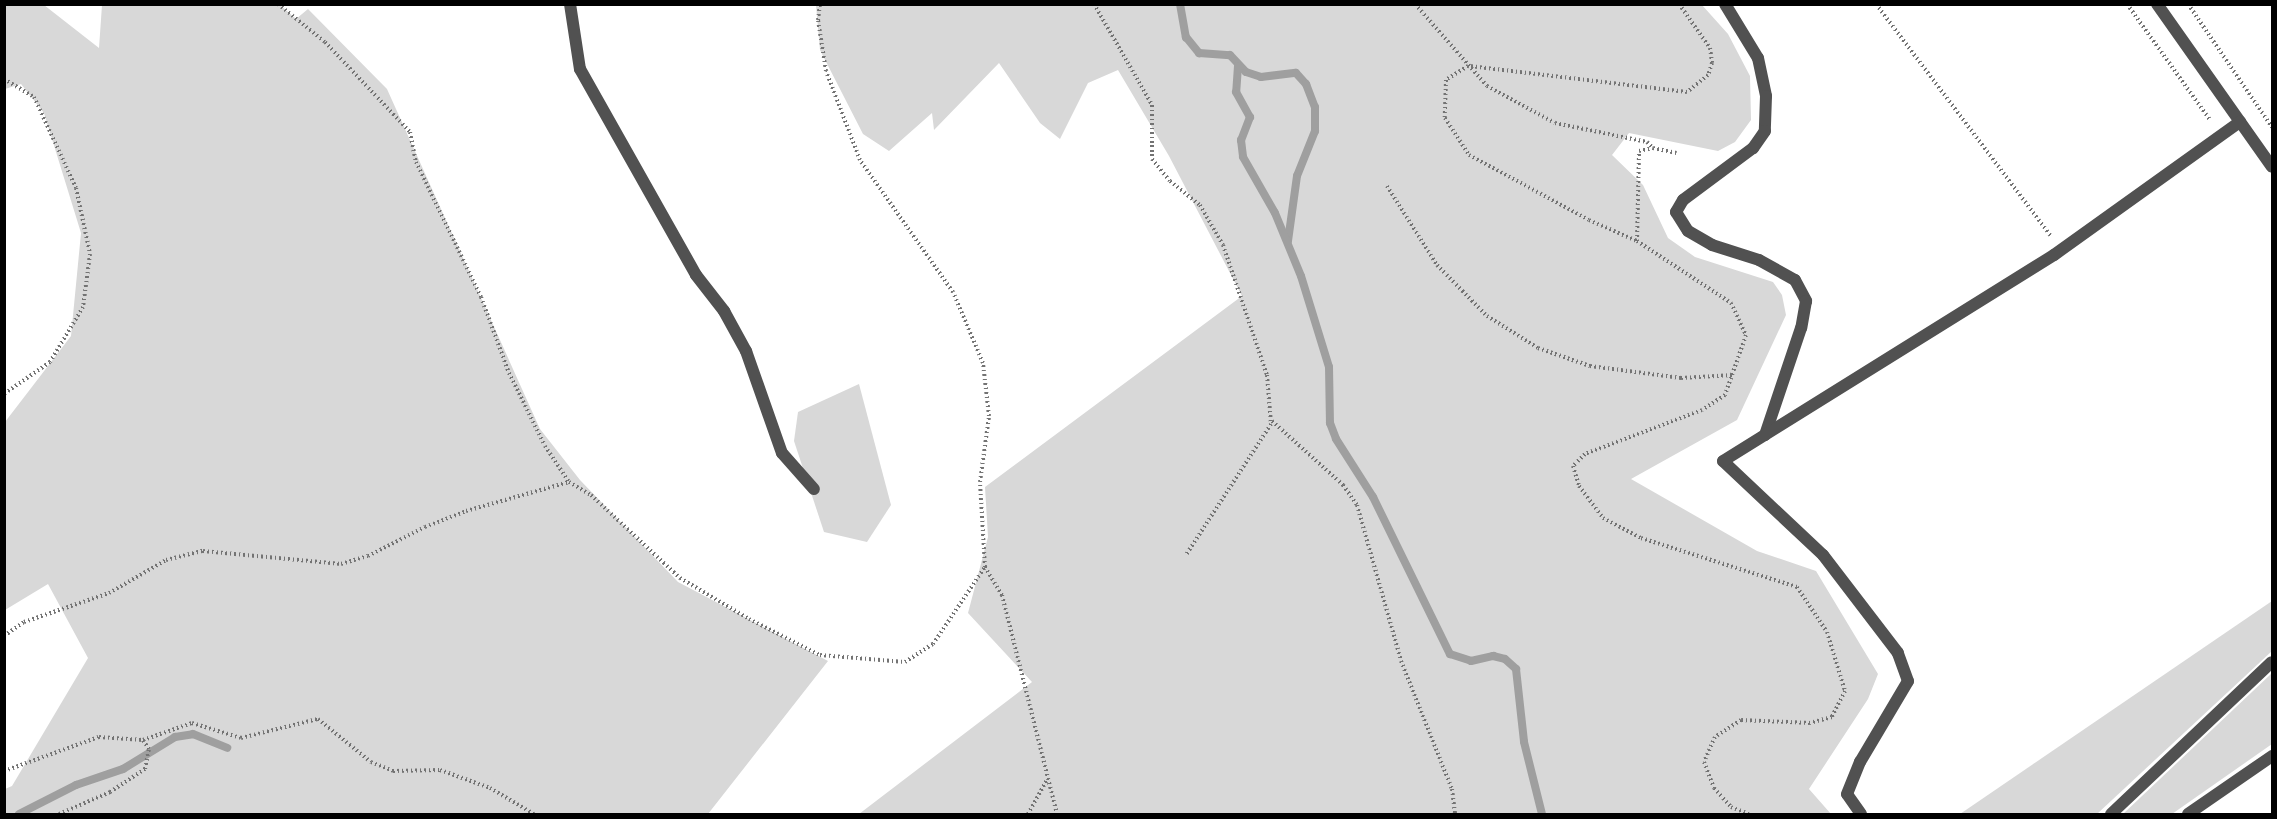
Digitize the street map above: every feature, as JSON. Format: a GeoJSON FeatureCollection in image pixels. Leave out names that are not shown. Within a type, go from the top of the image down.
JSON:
{"type":"FeatureCollection","features":[{"type":"Feature","properties":{"kind":"lane"},"geometry":{"type":"LineString","coordinates":[[570,4],[580,69],[696,275],[724,311],[746,351],[782,453],[814,489]]}},
{"type":"Feature","properties":{"kind":"lane"},"geometry":{"type":"LineString","coordinates":[[1725,4],[1758,58],[1766,96],[1765,131],[1753,148],[1683,200],[1676,212],[1688,231],[1712,245],[1759,260],[1795,280],[1806,301],[1801,328],[1765,435]]}},
{"type":"Feature","properties":{"kind":"lane"},"geometry":{"type":"LineString","coordinates":[[2157,4],[2272,167]]}},
{"type":"Feature","properties":{"kind":"lane"},"geometry":{"type":"LineString","coordinates":[[1861,814],[1847,794],[1860,762],[1908,681],[1898,653],[1823,555],[1723,461],[2060,250],[2240,122]]}},
{"type":"Feature","properties":{"kind":"lane"},"geometry":{"type":"LineString","coordinates":[[2111,814],[2272,662]]}},
{"type":"Feature","properties":{"kind":"lane"},"geometry":{"type":"LineString","coordinates":[[2188,814],[2272,756]]}},
{"type":"Feature","properties":{"kind":"path"},"geometry":{"type":"LineString","coordinates":[[278,4],[325,42],[410,132],[416,162],[481,297],[509,373],[544,446],[569,482],[591,495],[680,578],[748,619],[820,655],[905,662],[933,644],[985,567]]}},
{"type":"Feature","properties":{"kind":"path"},"geometry":{"type":"LineString","coordinates":[[820,4],[818,20],[826,71],[860,160],[953,291],[983,363],[989,416],[980,482],[985,567],[1002,595],[1046,780],[1057,814]]}},
{"type":"Feature","properties":{"kind":"path"},"geometry":{"type":"LineString","coordinates":[[1094,4],[1152,105],[1152,159],[1170,181],[1200,205],[1223,245],[1267,375],[1271,421],[1186,555]]}},
{"type":"Feature","properties":{"kind":"path"},"geometry":{"type":"LineString","coordinates":[[1415,4],[1486,86],[1555,123],[1647,142],[1653,148]]}},
{"type":"Feature","properties":{"kind":"path"},"geometry":{"type":"LineString","coordinates":[[1679,4],[1710,48],[1712,63],[1708,75],[1687,92],[1468,66],[1446,80],[1445,118],[1469,155],[1589,220],[1637,241],[1731,303],[1746,335],[1725,395],[1702,410],[1585,454],[1573,466],[1579,486],[1603,518],[1641,538],[1797,587],[1827,632],[1845,691],[1832,717],[1810,723],[1742,720],[1714,737],[1704,762],[1714,788],[1731,807],[1749,814]]}},
{"type":"Feature","properties":{"kind":"path"},"geometry":{"type":"LineString","coordinates":[[1876,4],[2060,250]]}},
{"type":"Feature","properties":{"kind":"path"},"geometry":{"type":"LineString","coordinates":[[2127,4],[2221,135]]}},
{"type":"Feature","properties":{"kind":"path"},"geometry":{"type":"LineString","coordinates":[[2188,4],[2272,127]]}},
{"type":"Feature","properties":{"kind":"path"},"geometry":{"type":"LineString","coordinates":[[4,79],[34,97],[76,188],[90,254],[83,307],[56,353],[50,362],[4,394]]}},
{"type":"Feature","properties":{"kind":"path"},"geometry":{"type":"LineString","coordinates":[[1637,241],[1639,152],[1653,148],[1676,153]]}},
{"type":"Feature","properties":{"kind":"path"},"geometry":{"type":"LineString","coordinates":[[1388,186],[1437,265],[1487,316],[1538,348],[1590,366],[1682,378],[1733,375]]}},
{"type":"Feature","properties":{"kind":"path"},"geometry":{"type":"LineString","coordinates":[[1271,421],[1342,485],[1357,505],[1401,661],[1452,789],[1455,814]]}},
{"type":"Feature","properties":{"kind":"path"},"geometry":{"type":"LineString","coordinates":[[4,636],[24,622],[109,593],[166,560],[203,551],[341,564],[368,556],[425,527],[466,511],[569,482]]}},
{"type":"Feature","properties":{"kind":"path"},"geometry":{"type":"LineString","coordinates":[[4,771],[99,737],[143,740],[192,723],[241,738],[318,719],[371,762],[393,771],[440,770],[490,788],[534,814]]}},
{"type":"Feature","properties":{"kind":"path"},"geometry":{"type":"LineString","coordinates":[[59,814],[68,807],[110,792],[145,769],[148,749],[143,740]]}},
{"type":"Feature","properties":{"kind":"path"},"geometry":{"type":"LineString","coordinates":[[1028,814],[1046,780]]}},
{"type":"Feature","properties":{"kind":"shaded area"},"geometry":{"type":"Polygon","coordinates":[[[5,4],[44,5],[99,48],[102,5],[280,5],[296,19],[308,9],[387,89],[540,429],[580,480],[678,582],[828,661],[708,814],[5,814],[5,789],[12,786],[88,658],[48,584],[5,610],[5,422],[71,336],[81,233],[44,113],[21,84],[5,89],[5,4]]]}},
{"type":"Feature","properties":{"kind":"shaded area"},"geometry":{"type":"Polygon","coordinates":[[[816,5],[1702,5],[1728,34],[1750,76],[1751,120],[1735,142],[1718,151],[1629,133],[1612,155],[1643,185],[1668,238],[1695,257],[1773,282],[1782,295],[1786,315],[1737,420],[1631,479],[1757,551],[1816,571],[1878,674],[1868,699],[1809,789],[1831,814],[859,814],[1032,682],[968,613],[988,537],[985,487],[1242,296],[1169,156],[1118,70],[1088,83],[1060,139],[1040,123],[999,63],[934,130],[932,113],[889,151],[863,134],[820,50],[816,5]]]}},
{"type":"Feature","properties":{"kind":"shaded area"},"geometry":{"type":"Polygon","coordinates":[[[859,384],[891,505],[867,542],[824,532],[794,441],[798,412],[859,384]]]}},
{"type":"Feature","properties":{"kind":"shaded area"},"geometry":{"type":"Polygon","coordinates":[[[2272,601],[2272,651],[2097,814],[1960,814],[2272,601]]]}},
{"type":"Feature","properties":{"kind":"shaded area"},"geometry":{"type":"Polygon","coordinates":[[[2272,673],[2272,744],[2172,814],[2123,814],[2272,673]]]}},
{"type":"Feature","properties":{"kind":"waterway"},"geometry":{"type":"LineString","coordinates":[[1180,4],[1186,37],[1199,53],[1230,55],[1246,72],[1261,77],[1296,73],[1306,84],[1315,107],[1315,131],[1297,176],[1288,241]]}},
{"type":"Feature","properties":{"kind":"waterway"},"geometry":{"type":"LineString","coordinates":[[1238,66],[1236,92],[1250,117],[1241,140],[1243,157],[1275,213],[1301,276],[1329,367],[1330,423],[1336,439],[1373,497],[1450,654],[1471,661],[1493,656],[1505,659],[1516,669],[1524,742],[1542,814]]}},
{"type":"Feature","properties":{"kind":"waterway"},"geometry":{"type":"LineString","coordinates":[[19,814],[76,785],[123,769],[175,737],[193,734],[227,748]]}}]}
